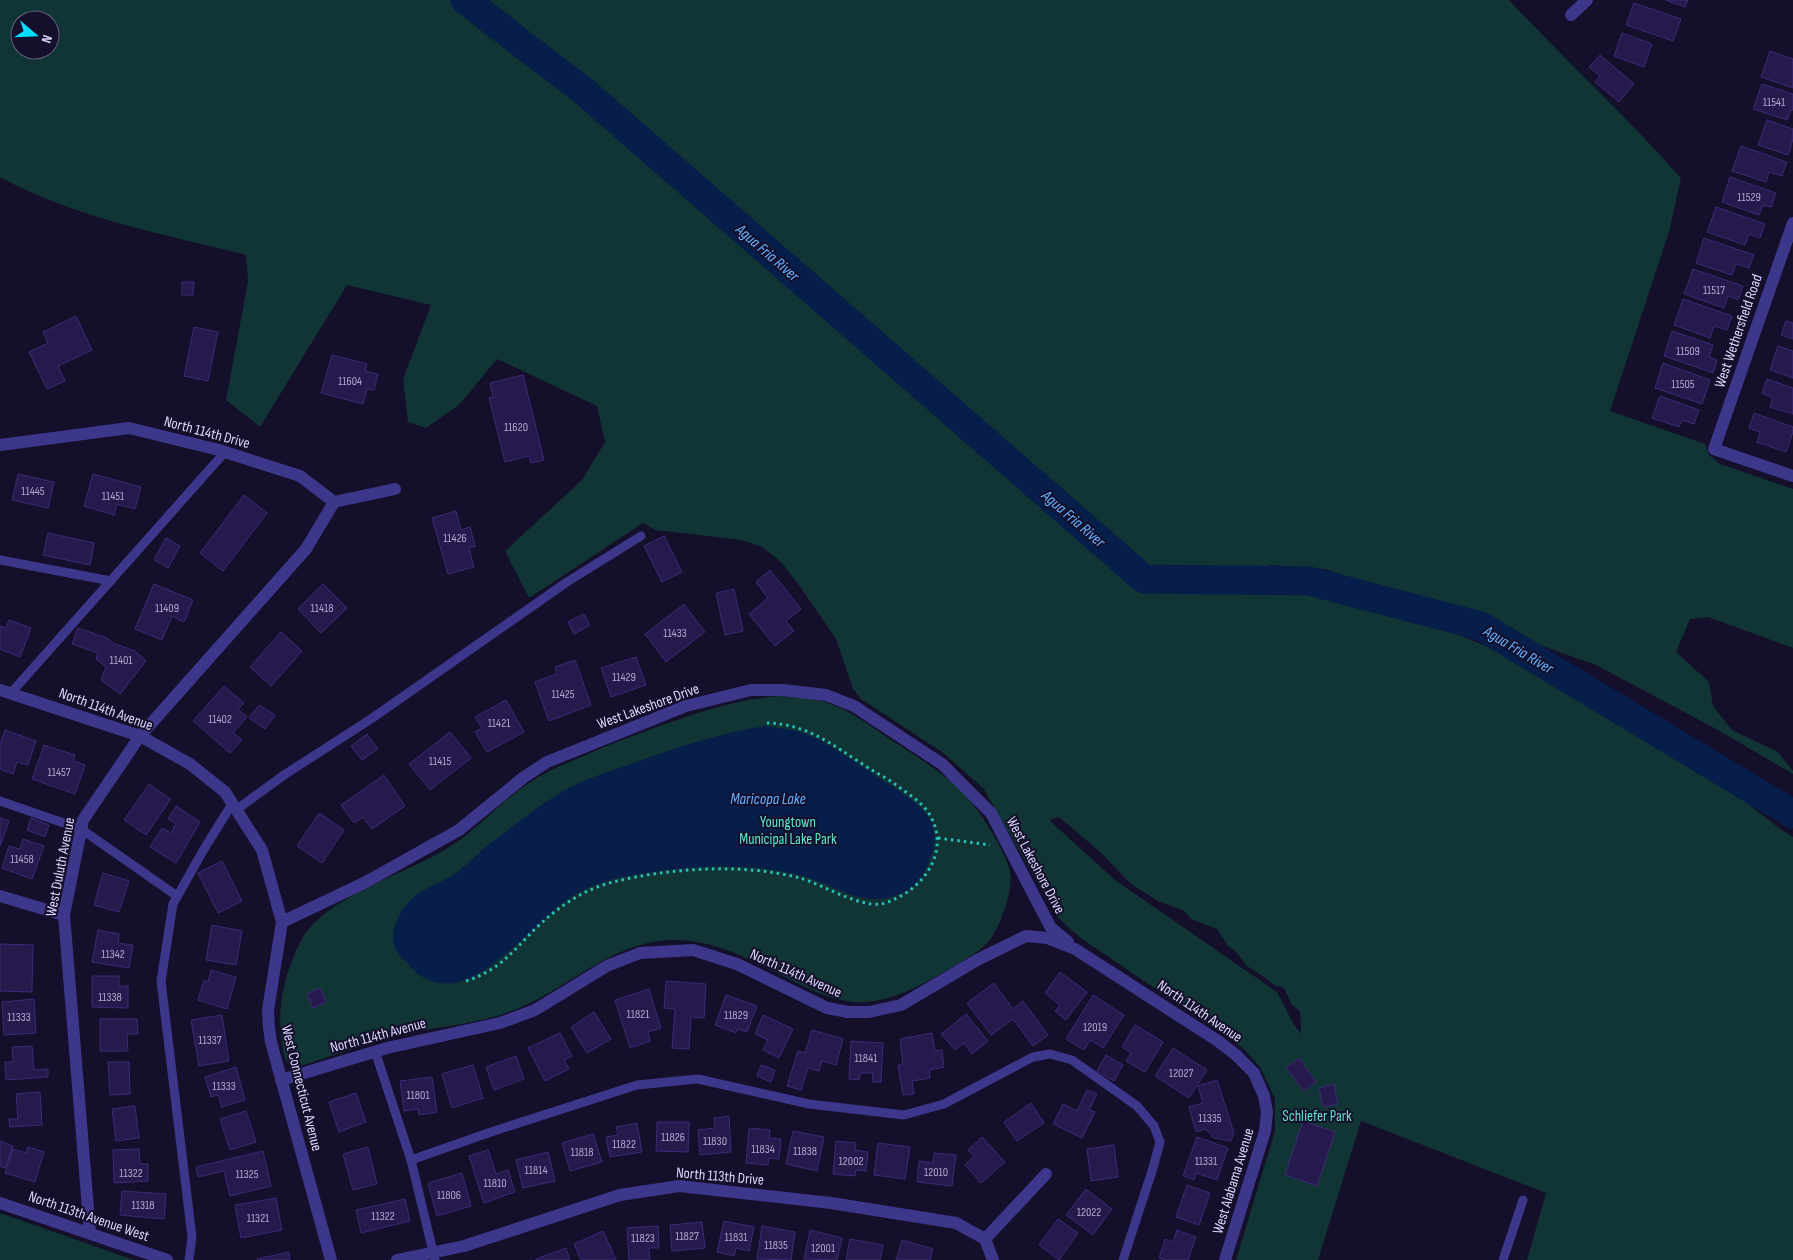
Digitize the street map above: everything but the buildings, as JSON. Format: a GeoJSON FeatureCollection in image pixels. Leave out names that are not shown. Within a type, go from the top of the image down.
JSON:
{"type":"FeatureCollection","features":[{"type":"Feature","properties":{"kind":"street"},"geometry":{"type":"LineString","coordinates":[[1571,15],[1587,0]]}},
{"type":"Feature","properties":{"kind":"street","name":"West Wethersfield Road"},"geometry":{"type":"LineString","coordinates":[[1793,223],[1714,449],[1793,476]]}},
{"type":"Feature","properties":{"kind":"street","name":"North 114th Drive"},"geometry":{"type":"LineString","coordinates":[[0,445],[129,428],[225,452],[300,476],[334,502]]}},
{"type":"Feature","properties":{"kind":"street"},"geometry":{"type":"LineString","coordinates":[[334,502],[395,489]]}},
{"type":"Feature","properties":{"kind":"street","name":"West Duluth Avenue"},"geometry":{"type":"LineString","coordinates":[[90,1233],[64,915],[83,820],[140,736],[306,549],[334,502]]}},
{"type":"Feature","properties":{"kind":"street","name":"West Lakeshore Drive"},"geometry":{"type":"LineString","coordinates":[[282,922],[366,882],[459,830],[524,777],[547,762],[686,706],[752,690],[783,690],[826,695],[854,706],[942,764],[991,813],[1051,928],[1076,949]]}},
{"type":"Feature","properties":{"kind":"street","name":"North 114th Avenue"},"geometry":{"type":"LineString","coordinates":[[5,691],[140,736],[190,764],[225,792],[262,850],[282,922]]}},
{"type":"Feature","properties":{"kind":"street"},"geometry":{"type":"LineString","coordinates":[[0,896],[64,915]]}},
{"type":"Feature","properties":{"kind":"street","name":"West Connecticut Avenue"},"geometry":{"type":"LineString","coordinates":[[282,922],[268,1010],[271,1042],[331,1260]]}},
{"type":"Feature","properties":{"kind":"street","name":"North 114th Avenue"},"geometry":{"type":"LineString","coordinates":[[281,1080],[375,1051],[500,1023],[526,1014],[607,966],[640,953],[693,950],[737,964],[827,1008],[848,1012],[869,1012],[901,1005],[977,960],[1026,936],[1047,938],[1076,949],[1218,1041],[1246,1063],[1259,1081]]}},
{"type":"Feature","properties":{"kind":"street","name":"West Alabama Avenue"},"geometry":{"type":"LineString","coordinates":[[1225,1260],[1265,1131],[1268,1112],[1259,1081]]}},
{"type":"Feature","properties":{"kind":"street"},"geometry":{"type":"LineString","coordinates":[[993,1260],[985,1240],[1046,1174]]}},
{"type":"Feature","properties":{"kind":"street","name":"North 113th Drive"},"geometry":{"type":"LineString","coordinates":[[397,1260],[434,1256],[620,1195],[679,1186],[831,1203],[956,1223],[985,1240]]}},
{"type":"Feature","properties":{"kind":"street","name":"North 113th Avenue West"},"geometry":{"type":"LineString","coordinates":[[0,1203],[167,1260]]}},
{"type":"Feature","properties":{"kind":"lane"},"geometry":{"type":"LineString","coordinates":[[5,691],[111,581],[225,452]]}},
{"type":"Feature","properties":{"kind":"lane"},"geometry":{"type":"LineString","coordinates":[[189,1260],[192,1237],[161,981],[173,904],[204,849],[234,807],[371,719],[568,582],[641,536]]}},
{"type":"Feature","properties":{"kind":"lane"},"geometry":{"type":"LineString","coordinates":[[0,560],[111,581]]}},
{"type":"Feature","properties":{"kind":"lane"},"geometry":{"type":"LineString","coordinates":[[0,801],[81,829],[177,896]]}},
{"type":"Feature","properties":{"kind":"lane"},"geometry":{"type":"LineString","coordinates":[[375,1051],[411,1160],[434,1256]]}},
{"type":"Feature","properties":{"kind":"lane"},"geometry":{"type":"LineString","coordinates":[[411,1160],[637,1085],[698,1080],[809,1104],[904,1116],[944,1104],[1033,1057],[1050,1054],[1072,1060],[1137,1106],[1154,1126],[1160,1142],[1123,1260]]}},
{"type":"Feature","properties":{"kind":"lane"},"geometry":{"type":"LineString","coordinates":[[1503,1260],[1523,1200]]}},
{"type":"Feature","properties":{"kind":"path"},"geometry":{"type":"LineString","coordinates":[[466,981],[484,974],[501,964],[517,950],[536,928],[567,901],[604,884],[664,873],[724,868],[755,870],[789,875],[851,898],[877,905],[885,904],[902,896],[918,884],[934,860],[938,838],[931,817],[923,806],[891,781],[808,730],[781,723],[767,723]]}},
{"type":"Feature","properties":{"kind":"path"},"geometry":{"type":"LineString","coordinates":[[938,838],[990,845]]}},
{"type":"Feature","properties":{"kind":"green space","name":"Schliefer Park"},"geometry":{"type":"Polygon","coordinates":[[[0,0],[1509,0],[1639,132],[1681,178],[1669,232],[1610,411],[1705,444],[1709,455],[1720,464],[1793,489],[1793,648],[1708,617],[1690,619],[1676,652],[1709,682],[1713,706],[1732,730],[1778,752],[1793,771],[1793,774],[1718,730],[1596,665],[1325,569],[1269,565],[1286,585],[1454,633],[1605,695],[1637,725],[1674,746],[1793,837],[1793,1260],[1527,1260],[1546,1193],[1361,1121],[1318,1260],[1236,1260],[1275,1131],[1275,1099],[1260,1067],[1243,1048],[1082,939],[1057,916],[983,788],[942,752],[861,699],[853,689],[836,639],[781,562],[762,547],[742,540],[655,530],[643,523],[529,598],[505,551],[582,480],[605,442],[597,406],[497,359],[460,404],[426,428],[408,422],[403,379],[431,305],[347,285],[260,427],[226,400],[248,281],[246,255],[151,232],[89,214],[58,204],[0,177],[0,0]],[[1059,817],[1049,820],[1115,880],[1277,992],[1301,1034],[1300,1011],[1292,1005],[1284,988],[1274,985],[1247,966],[1236,952],[1228,946],[1217,929],[1191,919],[1184,911],[1158,901],[1131,884],[1099,851],[1059,817]]]}},
{"type":"Feature","properties":{"kind":"green space","name":"Youngtown Municipal Lake Park"},"geometry":{"type":"Polygon","coordinates":[[[781,696],[820,701],[834,705],[852,714],[937,771],[962,791],[975,807],[990,829],[1008,863],[1011,880],[1005,908],[989,941],[984,946],[960,963],[911,990],[873,1001],[853,1002],[818,992],[745,957],[717,947],[703,943],[674,940],[650,943],[628,949],[608,958],[528,1004],[506,1013],[478,1021],[391,1037],[300,1066],[290,1064],[286,1059],[281,1038],[280,1015],[289,969],[299,944],[307,931],[319,918],[334,907],[370,886],[427,860],[455,844],[518,791],[557,768],[603,747],[703,711],[733,703],[781,696]]]}},
{"type":"Feature","properties":{"kind":"green space"},"geometry":{"type":"Polygon","coordinates":[[[0,1213],[134,1260],[0,1260],[0,1213]]]}},
{"type":"Feature","properties":{"kind":"water","name":"Maricopa Lake"},"geometry":{"type":"Polygon","coordinates":[[[765,726],[804,733],[814,737],[898,790],[921,808],[931,822],[935,840],[928,864],[923,875],[916,883],[902,893],[877,899],[855,896],[804,876],[751,867],[721,866],[638,874],[617,878],[577,893],[552,912],[493,964],[471,977],[450,983],[429,980],[409,965],[397,952],[393,943],[395,927],[402,911],[412,898],[457,872],[487,846],[557,795],[604,773],[678,747],[713,737],[765,726]]]}},
{"type":"Feature","properties":{"kind":"waterway","name":"Agua Fria River"},"geometry":{"type":"LineString","coordinates":[[465,0],[586,93],[1144,579],[1309,581],[1481,626],[1793,814]]}}]}
